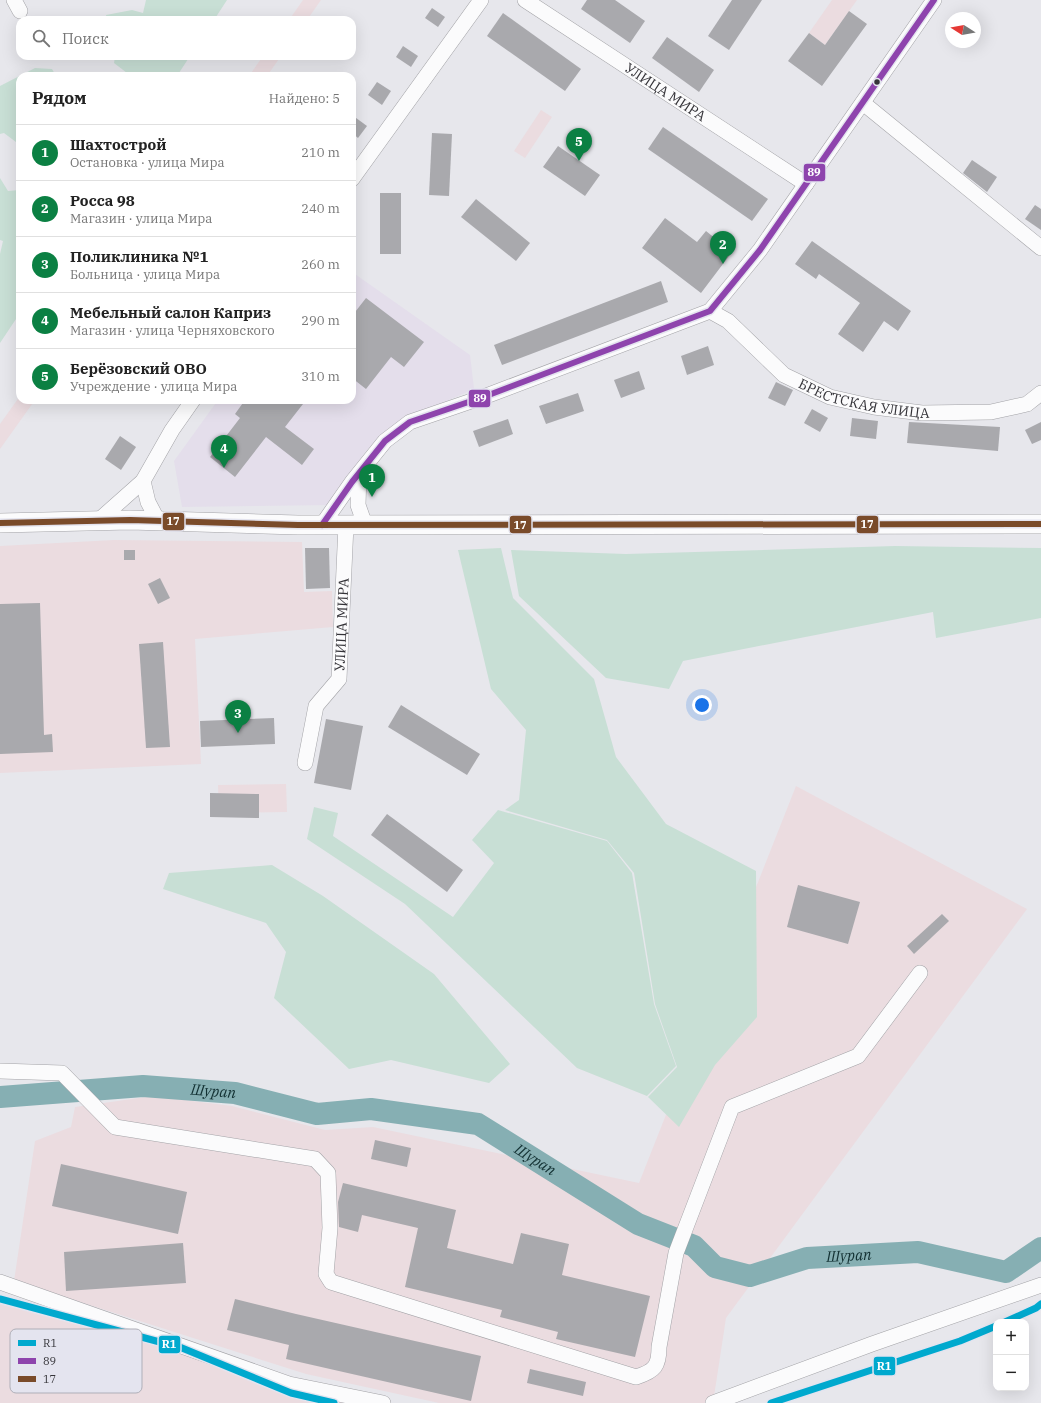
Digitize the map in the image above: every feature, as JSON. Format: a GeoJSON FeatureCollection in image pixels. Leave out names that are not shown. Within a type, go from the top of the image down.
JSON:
{"type":"FeatureCollection","features":[{"type":"Feature","properties":{"kind":"main road"},"geometry":{"type":"LineString","coordinates":[[0,523],[158,521],[322,525],[1041,524]]}},
{"type":"Feature","properties":{"kind":"street"},"geometry":{"type":"LineString","coordinates":[[356,173],[481,0]]}},
{"type":"Feature","properties":{"kind":"street","name":"УЛИЦА МИРА"},"geometry":{"type":"LineString","coordinates":[[525,0],[806,184]]}},
{"type":"Feature","properties":{"kind":"street"},"geometry":{"type":"LineString","coordinates":[[322,525],[385,441],[410,422],[486,396],[710,311],[760,250],[934,0]]}},
{"type":"Feature","properties":{"kind":"street"},"geometry":{"type":"LineString","coordinates":[[863,102],[1041,248]]}},
{"type":"Feature","properties":{"kind":"street","name":"БРЕСТСКАЯ УЛИЦА"},"geometry":{"type":"LineString","coordinates":[[710,311],[728,321],[784,375],[830,397],[882,408],[922,413],[991,412],[1027,404],[1041,394]]}},
{"type":"Feature","properties":{"kind":"street"},"geometry":{"type":"LineString","coordinates":[[98,522],[143,481],[172,430],[190,404]]}},
{"type":"Feature","properties":{"kind":"street","name":"УЛИЦА МИРА"},"geometry":{"type":"LineString","coordinates":[[305,763],[316,706],[338,679],[358,505],[359,474]]}},
{"type":"Feature","properties":{"kind":"street"},"geometry":{"type":"LineString","coordinates":[[143,481],[148,502],[158,521]]}},
{"type":"Feature","properties":{"kind":"street"},"geometry":{"type":"LineString","coordinates":[[0,1071],[62,1073],[115,1127],[315,1159],[328,1173],[330,1228],[326,1274],[331,1282],[636,1376],[650,1373],[659,1360],[659,1347],[676,1253],[688,1226],[732,1107],[858,1056],[920,973]]}},
{"type":"Feature","properties":{"kind":"street"},"geometry":{"type":"LineString","coordinates":[[0,1282],[133,1329]]}},
{"type":"Feature","properties":{"kind":"street"},"geometry":{"type":"LineString","coordinates":[[713,1403],[872,1344],[1041,1285]]}},
{"type":"Feature","properties":{"kind":"street"},"geometry":{"type":"LineString","coordinates":[[142,1332],[289,1384],[382,1403]]}},
{"type":"Feature","properties":{"kind":"shaded area"},"geometry":{"type":"Polygon","coordinates":[[[303,0],[321,0],[310,16],[292,16],[303,0]]]}},
{"type":"Feature","properties":{"kind":"shaded area"},"geometry":{"type":"Polygon","coordinates":[[[832,0],[857,0],[825,45],[809,33],[832,0]]]}},
{"type":"Feature","properties":{"kind":"shaded area"},"geometry":{"type":"Polygon","coordinates":[[[260,60],[278,60],[270,72],[252,72],[260,60]]]}},
{"type":"Feature","properties":{"kind":"shaded area"},"geometry":{"type":"Polygon","coordinates":[[[541,110],[552,117],[525,158],[514,151],[541,110]]]}},
{"type":"Feature","properties":{"kind":"shaded area"},"geometry":{"type":"Polygon","coordinates":[[[356,275],[470,355],[474,389],[410,417],[381,436],[367,450],[350,474],[334,505],[182,507],[174,461],[215,404],[356,404],[356,275]]]}},
{"type":"Feature","properties":{"kind":"shaded area"},"geometry":{"type":"Polygon","coordinates":[[[16,402],[16,404],[32,404],[0,449],[0,424],[16,402]]]}},
{"type":"Feature","properties":{"kind":"shaded area"},"geometry":{"type":"Polygon","coordinates":[[[114,540],[302,542],[304,592],[332,591],[333,627],[195,639],[201,764],[0,773],[0,546],[114,540]]]}},
{"type":"Feature","properties":{"kind":"shaded area"},"geometry":{"type":"Polygon","coordinates":[[[286,784],[287,812],[219,813],[218,785],[286,784]]]}},
{"type":"Feature","properties":{"kind":"shaded area"},"geometry":{"type":"Polygon","coordinates":[[[796,786],[1027,909],[726,1318],[713,1403],[439,1403],[306,1374],[14,1281],[35,1141],[71,1127],[75,1107],[153,1096],[232,1106],[325,1130],[373,1127],[639,1183],[796,786]]]}},
{"type":"Feature","properties":{"kind":"shaded area"},"geometry":{"type":"Polygon","coordinates":[[[0,1297],[11,1304],[98,1329],[10,1329],[10,1393],[142,1393],[142,1342],[355,1403],[0,1403],[0,1297]]]}},
{"type":"Feature","properties":{"kind":"green space"},"geometry":{"type":"Polygon","coordinates":[[[146,0],[227,0],[217,16],[106,15],[132,10],[143,13],[146,0]]]}},
{"type":"Feature","properties":{"kind":"green space"},"geometry":{"type":"Polygon","coordinates":[[[114,60],[187,60],[180,72],[126,72],[114,63],[114,60]]]}},
{"type":"Feature","properties":{"kind":"green space"},"geometry":{"type":"Polygon","coordinates":[[[35,68],[52,69],[54,72],[27,72],[35,68]]]}},
{"type":"Feature","properties":{"kind":"green space"},"geometry":{"type":"Polygon","coordinates":[[[16,78],[16,142],[4,133],[0,134],[0,86],[16,78]]]}},
{"type":"Feature","properties":{"kind":"green space"},"geometry":{"type":"Polygon","coordinates":[[[0,178],[8,191],[16,190],[16,319],[0,343],[0,254],[3,241],[0,240],[0,178]]]}},
{"type":"Feature","properties":{"kind":"green space"},"geometry":{"type":"Polygon","coordinates":[[[895,546],[1041,548],[1041,618],[936,638],[933,612],[683,661],[669,689],[606,678],[519,596],[511,550],[626,554],[895,546]]]}},
{"type":"Feature","properties":{"kind":"green space"},"geometry":{"type":"Polygon","coordinates":[[[501,548],[513,598],[594,679],[616,757],[666,824],[756,871],[757,1017],[715,1065],[679,1127],[648,1097],[677,1067],[655,1004],[634,873],[607,840],[505,810],[519,800],[526,730],[491,689],[458,550],[501,548]]]}},
{"type":"Feature","properties":{"kind":"green space"},"geometry":{"type":"Polygon","coordinates":[[[314,807],[338,813],[333,836],[453,917],[494,863],[472,840],[498,810],[607,841],[632,873],[654,1004],[676,1066],[647,1096],[577,1068],[405,904],[307,839],[314,807]]]}},
{"type":"Feature","properties":{"kind":"green space"},"geometry":{"type":"Polygon","coordinates":[[[272,865],[323,896],[434,974],[510,1064],[489,1083],[391,1060],[349,1069],[274,998],[286,952],[266,923],[163,889],[169,873],[272,865]]]}},
{"type":"Feature","properties":{"kind":"building"},"geometry":{"type":"Polygon","coordinates":[[[587,0],[615,0],[645,21],[630,43],[581,9],[587,0]]]}},
{"type":"Feature","properties":{"kind":"building"},"geometry":{"type":"Polygon","coordinates":[[[732,0],[762,0],[729,50],[708,36],[732,0]]]}},
{"type":"Feature","properties":{"kind":"building"},"geometry":{"type":"Polygon","coordinates":[[[432,8],[445,17],[438,27],[425,18],[432,8]]]}},
{"type":"Feature","properties":{"kind":"building"},"geometry":{"type":"Polygon","coordinates":[[[849,11],[867,24],[822,86],[788,61],[809,33],[825,45],[849,11]]]}},
{"type":"Feature","properties":{"kind":"building"},"geometry":{"type":"Polygon","coordinates":[[[503,13],[581,69],[565,91],[487,36],[503,13]]]}},
{"type":"Feature","properties":{"kind":"building"},"geometry":{"type":"Polygon","coordinates":[[[667,37],[714,70],[699,92],[652,58],[667,37]]]}},
{"type":"Feature","properties":{"kind":"building"},"geometry":{"type":"Polygon","coordinates":[[[403,46],[418,56],[411,67],[396,57],[403,46]]]}},
{"type":"Feature","properties":{"kind":"building"},"geometry":{"type":"Polygon","coordinates":[[[377,82],[391,91],[382,105],[368,95],[377,82]]]}},
{"type":"Feature","properties":{"kind":"building"},"geometry":{"type":"Polygon","coordinates":[[[356,118],[367,126],[358,138],[356,136],[356,118]]]}},
{"type":"Feature","properties":{"kind":"building"},"geometry":{"type":"Polygon","coordinates":[[[663,127],[768,199],[752,221],[648,149],[663,127]]]}},
{"type":"Feature","properties":{"kind":"building"},"geometry":{"type":"Polygon","coordinates":[[[432,133],[452,134],[449,196],[429,195],[432,133]]]}},
{"type":"Feature","properties":{"kind":"building"},"geometry":{"type":"Polygon","coordinates":[[[558,146],[600,175],[585,196],[543,167],[558,146]]]}},
{"type":"Feature","properties":{"kind":"building"},"geometry":{"type":"Polygon","coordinates":[[[972,160],[997,177],[987,192],[963,173],[972,160]]]}},
{"type":"Feature","properties":{"kind":"building"},"geometry":{"type":"Polygon","coordinates":[[[380,193],[401,193],[401,254],[380,254],[380,193]]]}},
{"type":"Feature","properties":{"kind":"building"},"geometry":{"type":"Polygon","coordinates":[[[476,199],[530,243],[516,261],[461,217],[476,199]]]}},
{"type":"Feature","properties":{"kind":"building"},"geometry":{"type":"Polygon","coordinates":[[[1035,205],[1041,209],[1041,230],[1025,219],[1035,205]]]}},
{"type":"Feature","properties":{"kind":"building"},"geometry":{"type":"Polygon","coordinates":[[[665,218],[697,242],[706,231],[732,252],[701,293],[642,248],[665,218]]]}},
{"type":"Feature","properties":{"kind":"building"},"geometry":{"type":"Polygon","coordinates":[[[812,241],[911,311],[898,331],[884,321],[863,352],[838,334],[860,303],[819,274],[816,279],[795,264],[812,241]]]}},
{"type":"Feature","properties":{"kind":"building"},"geometry":{"type":"Polygon","coordinates":[[[661,281],[668,302],[502,365],[494,345],[661,281]]]}},
{"type":"Feature","properties":{"kind":"building"},"geometry":{"type":"Polygon","coordinates":[[[366,298],[424,342],[404,367],[391,357],[366,389],[356,381],[356,311],[366,298]]]}},
{"type":"Feature","properties":{"kind":"building"},"geometry":{"type":"Polygon","coordinates":[[[708,346],[714,365],[687,375],[681,356],[708,346]]]}},
{"type":"Feature","properties":{"kind":"building"},"geometry":{"type":"Polygon","coordinates":[[[639,371],[645,389],[621,398],[614,380],[639,371]]]}},
{"type":"Feature","properties":{"kind":"building"},"geometry":{"type":"Polygon","coordinates":[[[776,382],[793,390],[785,406],[768,398],[776,382]]]}},
{"type":"Feature","properties":{"kind":"building"},"geometry":{"type":"Polygon","coordinates":[[[578,393],[584,411],[546,424],[539,406],[578,393]]]}},
{"type":"Feature","properties":{"kind":"building"},"geometry":{"type":"Polygon","coordinates":[[[242,404],[303,404],[285,427],[314,449],[302,465],[266,437],[235,477],[210,457],[240,418],[235,414],[242,404]]]}},
{"type":"Feature","properties":{"kind":"building"},"geometry":{"type":"Polygon","coordinates":[[[812,409],[828,418],[820,432],[804,423],[812,409]]]}},
{"type":"Feature","properties":{"kind":"building"},"geometry":{"type":"Polygon","coordinates":[[[852,418],[878,421],[876,439],[850,436],[852,418]]]}},
{"type":"Feature","properties":{"kind":"building"},"geometry":{"type":"Polygon","coordinates":[[[508,419],[513,434],[479,447],[473,431],[508,419]]]}},
{"type":"Feature","properties":{"kind":"building"},"geometry":{"type":"Polygon","coordinates":[[[909,422],[1000,427],[998,451],[907,443],[909,422]]]}},
{"type":"Feature","properties":{"kind":"building"},"geometry":{"type":"Polygon","coordinates":[[[1041,422],[1041,440],[1032,444],[1025,430],[1041,422]]]}},
{"type":"Feature","properties":{"kind":"building"},"geometry":{"type":"Polygon","coordinates":[[[120,436],[136,447],[121,470],[105,459],[120,436]]]}},
{"type":"Feature","properties":{"kind":"building"},"geometry":{"type":"Polygon","coordinates":[[[305,548],[329,548],[330,588],[306,589],[305,548]]]}},
{"type":"Feature","properties":{"kind":"building"},"geometry":{"type":"Polygon","coordinates":[[[124,550],[135,550],[135,560],[124,560],[124,550]]]}},
{"type":"Feature","properties":{"kind":"building"},"geometry":{"type":"Polygon","coordinates":[[[160,578],[170,598],[158,604],[148,584],[160,578]]]}},
{"type":"Feature","properties":{"kind":"building"},"geometry":{"type":"Polygon","coordinates":[[[40,603],[44,735],[52,734],[53,752],[0,754],[0,604],[40,603]]]}},
{"type":"Feature","properties":{"kind":"building"},"geometry":{"type":"Polygon","coordinates":[[[163,642],[170,747],[146,748],[139,644],[163,642]]]}},
{"type":"Feature","properties":{"kind":"building"},"geometry":{"type":"Polygon","coordinates":[[[401,705],[480,754],[467,775],[388,727],[401,705]]]}},
{"type":"Feature","properties":{"kind":"building"},"geometry":{"type":"Polygon","coordinates":[[[274,718],[275,744],[201,747],[200,721],[274,718]]]}},
{"type":"Feature","properties":{"kind":"building"},"geometry":{"type":"Polygon","coordinates":[[[326,719],[363,726],[351,790],[314,783],[326,719]]]}},
{"type":"Feature","properties":{"kind":"building"},"geometry":{"type":"Polygon","coordinates":[[[210,793],[259,794],[259,818],[210,817],[210,793]]]}},
{"type":"Feature","properties":{"kind":"building"},"geometry":{"type":"Polygon","coordinates":[[[387,814],[463,870],[447,892],[371,835],[387,814]]]}},
{"type":"Feature","properties":{"kind":"building"},"geometry":{"type":"Polygon","coordinates":[[[798,885],[860,902],[848,944],[787,927],[798,885]]]}},
{"type":"Feature","properties":{"kind":"building"},"geometry":{"type":"Polygon","coordinates":[[[942,914],[949,921],[914,954],[907,946],[942,914]]]}},
{"type":"Feature","properties":{"kind":"building"},"geometry":{"type":"Polygon","coordinates":[[[375,1140],[411,1148],[407,1167],[371,1159],[375,1140]]]}},
{"type":"Feature","properties":{"kind":"building"},"geometry":{"type":"Polygon","coordinates":[[[61,1164],[187,1192],[178,1234],[52,1206],[61,1164]]]}},
{"type":"Feature","properties":{"kind":"building"},"geometry":{"type":"Polygon","coordinates":[[[343,1183],[456,1210],[447,1248],[513,1264],[521,1233],[569,1244],[562,1275],[650,1296],[635,1357],[556,1339],[558,1332],[500,1317],[502,1310],[405,1287],[418,1228],[362,1215],[358,1232],[339,1227],[338,1202],[343,1183]]]}},
{"type":"Feature","properties":{"kind":"building"},"geometry":{"type":"Polygon","coordinates":[[[183,1243],[186,1283],[66,1291],[64,1252],[183,1243]]]}},
{"type":"Feature","properties":{"kind":"building"},"geometry":{"type":"Polygon","coordinates":[[[235,1299],[481,1356],[471,1401],[286,1359],[289,1345],[227,1330],[235,1299]]]}},
{"type":"Feature","properties":{"kind":"building"},"geometry":{"type":"Polygon","coordinates":[[[530,1369],[586,1382],[583,1396],[527,1383],[530,1369]]]}},
{"type":"Feature","properties":{"kind":"waterway","name":"Шурап"},"geometry":{"type":"LineString","coordinates":[[0,1097],[143,1086],[235,1093],[317,1114],[371,1109],[478,1124],[638,1224],[694,1246],[715,1267],[750,1276],[807,1258],[918,1252],[1006,1272],[1041,1248]]}},
{"type":"Feature","properties":{"kind":"transit line","name":"89"},"geometry":{"type":"LineString","coordinates":[[322,525],[352,482],[385,441],[410,422],[486,396],[710,311],[760,250],[934,0]]}},
{"type":"Feature","properties":{"kind":"transit line","name":"17"},"geometry":{"type":"LineString","coordinates":[[0,523],[130,520],[298,525],[1041,524]]}},
{"type":"Feature","properties":{"kind":"transit line","name":"R1"},"geometry":{"type":"LineString","coordinates":[[0,1299],[111,1329]]}},
{"type":"Feature","properties":{"kind":"transit line","name":"R1"},"geometry":{"type":"LineString","coordinates":[[1012,1319],[1036,1308],[1041,1304]]}},
{"type":"Feature","properties":{"kind":"transit line","name":"R1"},"geometry":{"type":"LineString","coordinates":[[771,1403],[960,1341],[993,1327]]}},
{"type":"Feature","properties":{"kind":"transit line","name":"R1"},"geometry":{"type":"LineString","coordinates":[[142,1337],[182,1348],[291,1393],[334,1403]]}},
{"type":"Feature","properties":{"kind":"place","name":"Берёзовский ОВО"},"geometry":{"type":"Point","coordinates":[579,161]}},
{"type":"Feature","properties":{"kind":"place","name":"Росса 98"},"geometry":{"type":"Point","coordinates":[723,264]}},
{"type":"Feature","properties":{"kind":"place","name":"Мебельный салон Каприз"},"geometry":{"type":"Point","coordinates":[224,468]}},
{"type":"Feature","properties":{"kind":"place","name":"Шахтострой"},"geometry":{"type":"Point","coordinates":[372,497]}},
{"type":"Feature","properties":{"kind":"place","name":"Поликлиника №1"},"geometry":{"type":"Point","coordinates":[238,733]}}]}
